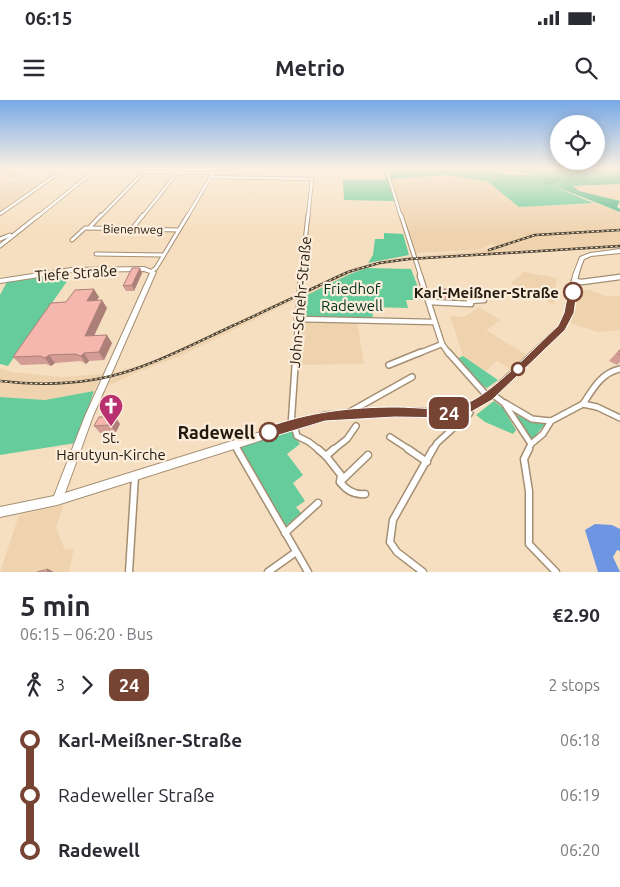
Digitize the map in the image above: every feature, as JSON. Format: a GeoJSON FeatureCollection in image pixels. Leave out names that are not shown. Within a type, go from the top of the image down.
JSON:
{"type":"FeatureCollection","features":[{"type":"Feature","properties":{"kind":"main road"},"geometry":{"type":"LineString","coordinates":[[0,512],[57,500],[325,416],[451,413],[467,409],[490,395],[562,328],[571,305],[578,266],[584,257],[620,251]]}},
{"type":"Feature","properties":{"kind":"main road","name":"Tiefe Straße"},"geometry":{"type":"LineString","coordinates":[[0,281],[71,270],[152,271]]}},
{"type":"Feature","properties":{"kind":"main road"},"geometry":{"type":"LineString","coordinates":[[57,500],[73,452],[152,271]]}},
{"type":"Feature","properties":{"kind":"street"},"geometry":{"type":"LineString","coordinates":[[0,214],[34,190]]}},
{"type":"Feature","properties":{"kind":"street"},"geometry":{"type":"LineString","coordinates":[[0,246],[70,190]]}},
{"type":"Feature","properties":{"kind":"street"},"geometry":{"type":"LineString","coordinates":[[72,240],[85,228],[89,228],[126,190]]}},
{"type":"Feature","properties":{"kind":"street"},"geometry":{"type":"LineString","coordinates":[[132,229],[163,190]]}},
{"type":"Feature","properties":{"kind":"street"},"geometry":{"type":"LineString","coordinates":[[152,271],[164,255],[202,190]]}},
{"type":"Feature","properties":{"kind":"street","name":"John-Schehr-Straße"},"geometry":{"type":"LineString","coordinates":[[292,425],[297,319],[311,190]]}},
{"type":"Feature","properties":{"kind":"street"},"geometry":{"type":"LineString","coordinates":[[393,190],[442,344],[456,364],[490,395],[532,420],[551,421],[583,404],[602,376],[612,369],[620,368]]}},
{"type":"Feature","properties":{"kind":"street"},"geometry":{"type":"LineString","coordinates":[[0,239],[6,238],[15,231],[27,227],[0,250]]}},
{"type":"Feature","properties":{"kind":"street","name":"Bienenweg"},"geometry":{"type":"LineString","coordinates":[[89,228],[178,230]]}},
{"type":"Feature","properties":{"kind":"street"},"geometry":{"type":"LineString","coordinates":[[96,254],[164,255]]}},
{"type":"Feature","properties":{"kind":"street"},"geometry":{"type":"LineString","coordinates":[[574,282],[620,278]]}},
{"type":"Feature","properties":{"kind":"street"},"geometry":{"type":"LineString","coordinates":[[429,302],[470,304],[469,301],[484,300]]}},
{"type":"Feature","properties":{"kind":"street"},"geometry":{"type":"LineString","coordinates":[[297,319],[434,322]]}},
{"type":"Feature","properties":{"kind":"street"},"geometry":{"type":"LineString","coordinates":[[389,365],[442,344]]}},
{"type":"Feature","properties":{"kind":"street"},"geometry":{"type":"LineString","coordinates":[[346,414],[412,377]]}},
{"type":"Feature","properties":{"kind":"street"},"geometry":{"type":"LineString","coordinates":[[504,403],[531,444]]}},
{"type":"Feature","properties":{"kind":"street"},"geometry":{"type":"LineString","coordinates":[[583,404],[597,407],[620,418]]}},
{"type":"Feature","properties":{"kind":"street"},"geometry":{"type":"LineString","coordinates":[[422,572],[397,552],[390,542],[393,520],[437,443],[470,414],[467,409]]}},
{"type":"Feature","properties":{"kind":"street"},"geometry":{"type":"LineString","coordinates":[[551,421],[544,434],[531,444],[524,459],[529,491],[529,544],[556,572]]}},
{"type":"Feature","properties":{"kind":"street"},"geometry":{"type":"LineString","coordinates":[[292,425],[297,436],[309,442],[326,456],[341,475],[340,482],[344,488],[358,495],[365,494]]}},
{"type":"Feature","properties":{"kind":"street"},"geometry":{"type":"LineString","coordinates":[[326,456],[347,438],[356,426]]}},
{"type":"Feature","properties":{"kind":"street"},"geometry":{"type":"LineString","coordinates":[[390,437],[427,462]]}},
{"type":"Feature","properties":{"kind":"street"},"geometry":{"type":"LineString","coordinates":[[234,444],[308,572]]}},
{"type":"Feature","properties":{"kind":"street"},"geometry":{"type":"LineString","coordinates":[[340,482],[368,455]]}},
{"type":"Feature","properties":{"kind":"street"},"geometry":{"type":"LineString","coordinates":[[129,572],[135,476]]}},
{"type":"Feature","properties":{"kind":"street"},"geometry":{"type":"LineString","coordinates":[[285,533],[318,503]]}},
{"type":"Feature","properties":{"kind":"street"},"geometry":{"type":"LineString","coordinates":[[268,572],[296,552]]}},
{"type":"Feature","properties":{"kind":"shaded area"},"geometry":{"type":"Polygon","coordinates":[[[0,190],[34,190],[0,214],[0,190]]]}},
{"type":"Feature","properties":{"kind":"shaded area"},"geometry":{"type":"Polygon","coordinates":[[[393,190],[498,190],[519,207],[593,203],[620,212],[620,248],[412,259],[367,268],[350,274],[303,297],[303,295],[180,356],[108,386],[111,379],[98,381],[94,391],[45,400],[0,397],[0,368],[12,372],[62,377],[113,373],[153,361],[352,268],[395,258],[479,251],[496,247],[492,244],[479,250],[414,253],[393,190]]]}},
{"type":"Feature","properties":{"kind":"shaded area"},"geometry":{"type":"Polygon","coordinates":[[[578,190],[620,190],[620,201],[578,190]]]}},
{"type":"Feature","properties":{"kind":"shaded area"},"geometry":{"type":"Polygon","coordinates":[[[524,272],[557,278],[554,305],[511,283],[524,272]]]}},
{"type":"Feature","properties":{"kind":"shaded area"},"geometry":{"type":"Polygon","coordinates":[[[579,290],[589,290],[606,296],[620,296],[620,330],[598,332],[570,323],[576,308],[579,290]]]}},
{"type":"Feature","properties":{"kind":"shaded area"},"geometry":{"type":"Polygon","coordinates":[[[479,307],[501,320],[486,330],[527,355],[510,369],[497,361],[486,371],[463,356],[450,316],[464,317],[479,307]]]}},
{"type":"Feature","properties":{"kind":"shaded area"},"geometry":{"type":"Polygon","coordinates":[[[297,319],[357,320],[364,364],[294,365],[297,319]]]}},
{"type":"Feature","properties":{"kind":"shaded area"},"geometry":{"type":"Polygon","coordinates":[[[64,505],[56,527],[65,550],[74,548],[69,572],[0,572],[19,515],[64,505]]]}},
{"type":"Feature","properties":{"kind":"green space"},"geometry":{"type":"Polygon","coordinates":[[[344,190],[391,190],[395,201],[344,200],[344,190]]]}},
{"type":"Feature","properties":{"kind":"green space"},"geometry":{"type":"Polygon","coordinates":[[[498,190],[563,190],[593,203],[519,207],[498,190]]]}},
{"type":"Feature","properties":{"kind":"green space"},"geometry":{"type":"Polygon","coordinates":[[[565,190],[578,190],[620,201],[617,207],[620,209],[620,212],[565,190]]]}},
{"type":"Feature","properties":{"kind":"green space"},"geometry":{"type":"Polygon","coordinates":[[[384,233],[403,234],[409,255],[368,263],[373,255],[375,239],[384,239],[384,233]]]}},
{"type":"Feature","properties":{"kind":"green space","name":"Friedhof Radewell"},"geometry":{"type":"Polygon","coordinates":[[[367,268],[411,269],[423,300],[406,300],[408,308],[372,307],[373,318],[302,317],[303,297],[350,274],[367,268]]]}},
{"type":"Feature","properties":{"kind":"green space"},"geometry":{"type":"Polygon","coordinates":[[[63,271],[70,277],[8,366],[0,364],[0,295],[8,280],[63,271]]]}},
{"type":"Feature","properties":{"kind":"green space"},"geometry":{"type":"Polygon","coordinates":[[[463,356],[498,380],[487,388],[483,386],[456,359],[463,356]]]}},
{"type":"Feature","properties":{"kind":"green space"},"geometry":{"type":"Polygon","coordinates":[[[94,391],[76,443],[0,455],[0,397],[45,400],[94,391]]]}},
{"type":"Feature","properties":{"kind":"green space"},"geometry":{"type":"Polygon","coordinates":[[[494,401],[503,408],[516,430],[513,434],[485,422],[476,415],[494,401]]]}},
{"type":"Feature","properties":{"kind":"green space"},"geometry":{"type":"Polygon","coordinates":[[[515,414],[531,422],[545,424],[532,440],[515,414]]]}},
{"type":"Feature","properties":{"kind":"green space"},"geometry":{"type":"Polygon","coordinates":[[[292,431],[300,444],[287,454],[303,475],[293,483],[305,501],[296,507],[301,513],[285,527],[239,447],[292,431]]]}},
{"type":"Feature","properties":{"kind":"water"},"geometry":{"type":"Polygon","coordinates":[[[595,524],[612,525],[620,529],[620,551],[617,550],[613,557],[620,572],[598,572],[585,530],[595,524]]]}},
{"type":"Feature","properties":{"kind":"building"},"geometry":{"type":"Polygon","coordinates":[[[132,268],[140,268],[132,285],[123,286],[132,268]]]}},
{"type":"Feature","properties":{"kind":"building"},"geometry":{"type":"Polygon","coordinates":[[[94,289],[87,301],[102,300],[85,336],[107,335],[99,352],[84,353],[81,356],[75,354],[49,355],[45,358],[40,356],[13,357],[51,303],[66,302],[75,290],[94,289]]]}},
{"type":"Feature","properties":{"kind":"building"},"geometry":{"type":"Polygon","coordinates":[[[444,289],[448,289],[450,295],[446,295],[444,289]]]}},
{"type":"Feature","properties":{"kind":"building"},"geometry":{"type":"Polygon","coordinates":[[[115,416],[110,425],[94,426],[99,417],[115,416]]]}},
{"type":"Feature","properties":{"kind":"railway"},"geometry":{"type":"LineString","coordinates":[[489,250],[535,235],[620,230]]}},
{"type":"Feature","properties":{"kind":"railway"},"geometry":{"type":"LineString","coordinates":[[0,381],[67,383],[116,375],[182,350],[348,272],[379,263],[409,259],[620,246]]}},
{"type":"Feature","properties":{"kind":"bus line","name":"24"},"geometry":{"type":"LineString","coordinates":[[269,432],[325,416],[395,412],[451,413],[467,409],[488,397],[562,328],[569,313],[573,292]]}},
{"type":"Feature","properties":{"kind":"place","name":"Karl-Meißner-Straße"},"geometry":{"type":"Point","coordinates":[573,292]}},
{"type":"Feature","properties":{"kind":"place","name":"St. Harutyun-Kirche"},"geometry":{"type":"Point","coordinates":[111,427]}},
{"type":"Feature","properties":{"kind":"place","name":"Radewell"},"geometry":{"type":"Point","coordinates":[269,432]}}]}
